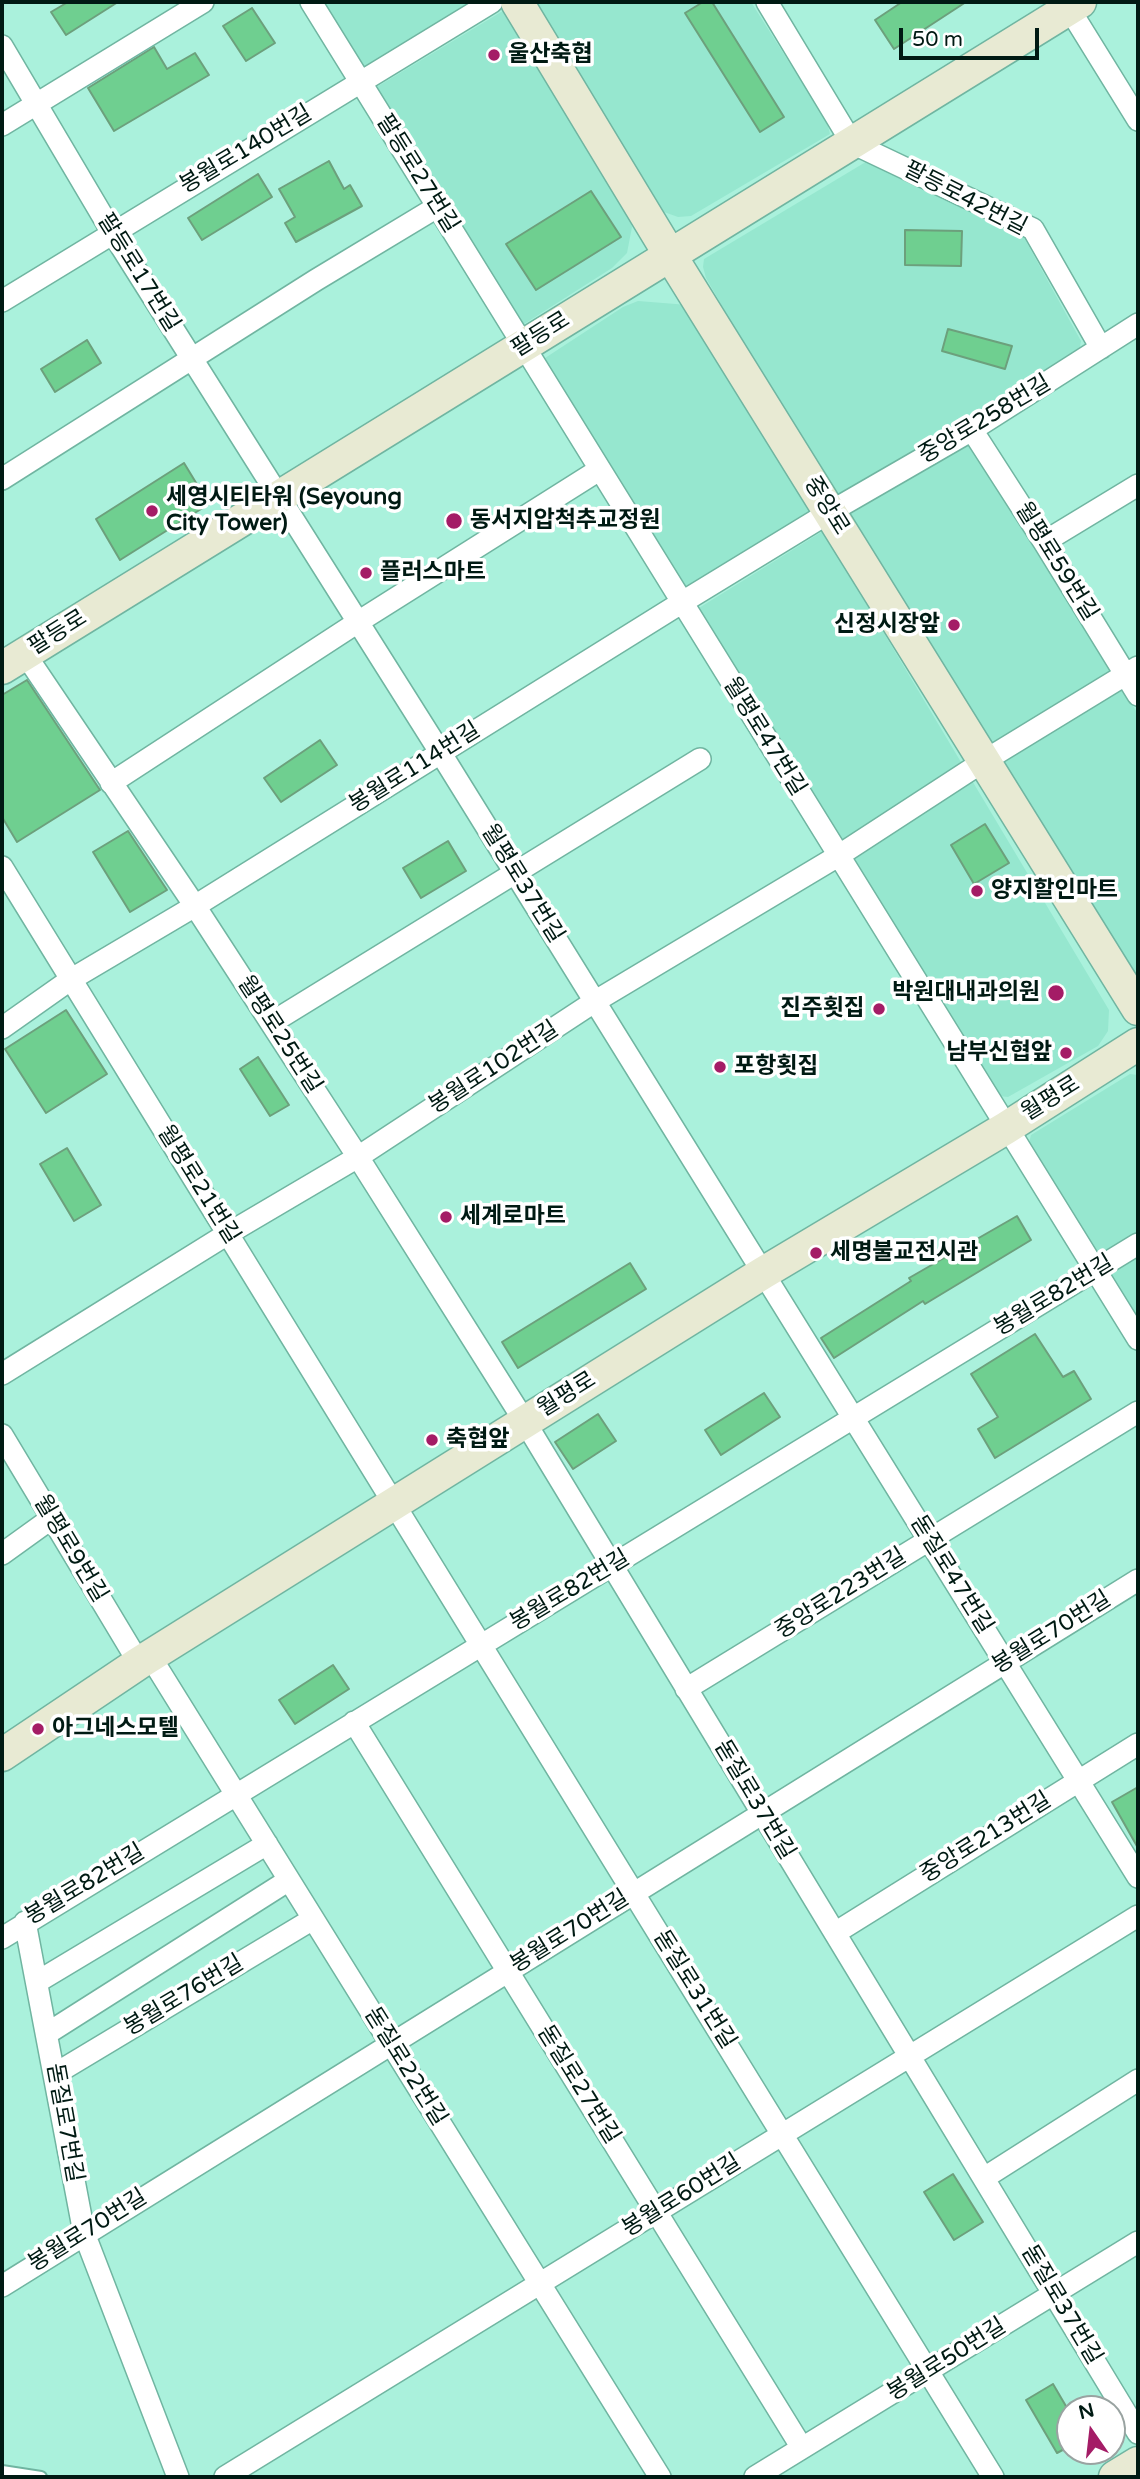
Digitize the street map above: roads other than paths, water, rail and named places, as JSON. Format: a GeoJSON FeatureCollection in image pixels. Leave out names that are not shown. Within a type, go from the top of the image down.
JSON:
{"type":"FeatureCollection","features":[{"type":"Feature","properties":{"kind":"main road","name":"중앙로"},"geometry":{"type":"LineString","coordinates":[[517,2],[670,255],[1138,1009]]}},
{"type":"Feature","properties":{"kind":"main road","name":"팔등로"},"geometry":{"type":"LineString","coordinates":[[13,661],[852,143],[1071,4]]}},
{"type":"Feature","properties":{"kind":"main road","name":"월평로"},"geometry":{"type":"LineString","coordinates":[[2,1755],[144,1659],[763,1273],[1006,1128],[1138,1044]]}},
{"type":"Feature","properties":{"kind":"main road"},"geometry":{"type":"LineString","coordinates":[[1115,2477],[1138,2463]]}},
{"type":"Feature","properties":{"kind":"street"},"geometry":{"type":"LineString","coordinates":[[2,125],[202,2]]}},
{"type":"Feature","properties":{"kind":"street","name":"팔등로27번길"},"geometry":{"type":"LineString","coordinates":[[311,2],[523,346]]}},
{"type":"Feature","properties":{"kind":"street","name":"봉월로140번길"},"geometry":{"type":"LineString","coordinates":[[2,301],[492,2]]}},
{"type":"Feature","properties":{"kind":"street"},"geometry":{"type":"LineString","coordinates":[[767,2],[852,143]]}},
{"type":"Feature","properties":{"kind":"street"},"geometry":{"type":"LineString","coordinates":[[1071,4],[1138,120]]}},
{"type":"Feature","properties":{"kind":"street","name":"팔등로17번길"},"geometry":{"type":"LineString","coordinates":[[2,46],[112,232],[279,496]]}},
{"type":"Feature","properties":{"kind":"street","name":"팔등로42번길"},"geometry":{"type":"LineString","coordinates":[[852,143],[1033,229],[1101,348]]}},
{"type":"Feature","properties":{"kind":"street"},"geometry":{"type":"LineString","coordinates":[[2,479],[316,280],[437,207]]}},
{"type":"Feature","properties":{"kind":"street","name":"중앙로258번길"},"geometry":{"type":"LineString","coordinates":[[830,512],[972,430],[1138,324]]}},
{"type":"Feature","properties":{"kind":"street","name":"월평로47번길"},"geometry":{"type":"LineString","coordinates":[[523,346],[1138,1339]]}},
{"type":"Feature","properties":{"kind":"street","name":"월평로59번길"},"geometry":{"type":"LineString","coordinates":[[972,430],[1132,671],[1138,695]]}},
{"type":"Feature","properties":{"kind":"street"},"geometry":{"type":"LineString","coordinates":[[111,783],[358,622],[599,470]]}},
{"type":"Feature","properties":{"kind":"street"},"geometry":{"type":"LineString","coordinates":[[1044,542],[1138,485]]}},
{"type":"Feature","properties":{"kind":"street","name":"월평로37번길"},"geometry":{"type":"LineString","coordinates":[[279,496],[763,1273]]}},
{"type":"Feature","properties":{"kind":"street","name":"봉월로114번길"},"geometry":{"type":"LineString","coordinates":[[2,1028],[70,979],[195,906],[830,512]]}},
{"type":"Feature","properties":{"kind":"street","name":"월평로25번길"},"geometry":{"type":"LineString","coordinates":[[13,661],[111,783],[195,906],[358,1157],[524,1422]]}},
{"type":"Feature","properties":{"kind":"street","name":"봉월로102번길"},"geometry":{"type":"LineString","coordinates":[[2,1374],[229,1233],[358,1157],[594,1002],[838,856],[984,761],[1132,671]]}},
{"type":"Feature","properties":{"kind":"street"},"geometry":{"type":"LineString","coordinates":[[271,1023],[700,759]]}},
{"type":"Feature","properties":{"kind":"street","name":"월평로21번길"},"geometry":{"type":"LineString","coordinates":[[2,867],[395,1503]]}},
{"type":"Feature","properties":{"kind":"street","name":"봉월로82번길"},"geometry":{"type":"LineString","coordinates":[[2,1938],[1138,1244]]}},
{"type":"Feature","properties":{"kind":"street","name":"돋질로47번길"},"geometry":{"type":"LineString","coordinates":[[763,1273],[1138,1877]]}},
{"type":"Feature","properties":{"kind":"street","name":"중앙로223번길"},"geometry":{"type":"LineString","coordinates":[[686,1689],[1138,1412]]}},
{"type":"Feature","properties":{"kind":"street","name":"돋질로37번길"},"geometry":{"type":"LineString","coordinates":[[524,1422],[1138,2433]]}},
{"type":"Feature","properties":{"kind":"street","name":"월평로9번길"},"geometry":{"type":"LineString","coordinates":[[2,1435],[51,1518],[144,1659]]}},
{"type":"Feature","properties":{"kind":"street","name":"돋질로31번길"},"geometry":{"type":"LineString","coordinates":[[395,1503],[993,2477]]}},
{"type":"Feature","properties":{"kind":"street"},"geometry":{"type":"LineString","coordinates":[[2,1554],[51,1518]]}},
{"type":"Feature","properties":{"kind":"street","name":"봉월로70번길"},"geometry":{"type":"LineString","coordinates":[[2,2286],[1138,1580]]}},
{"type":"Feature","properties":{"kind":"street","name":"돋질로22번길"},"geometry":{"type":"LineString","coordinates":[[144,1659],[267,1844],[660,2477]]}},
{"type":"Feature","properties":{"kind":"street","name":"돋질로27번길"},"geometry":{"type":"LineString","coordinates":[[354,1722],[802,2448]]}},
{"type":"Feature","properties":{"kind":"street","name":"중앙로213번길"},"geometry":{"type":"LineString","coordinates":[[835,1933],[1138,1744]]}},
{"type":"Feature","properties":{"kind":"street"},"geometry":{"type":"LineString","coordinates":[[37,1982],[267,1844]]}},
{"type":"Feature","properties":{"kind":"street"},"geometry":{"type":"LineString","coordinates":[[48,2033],[289,1880]]}},
{"type":"Feature","properties":{"kind":"street","name":"봉월로60번길"},"geometry":{"type":"LineString","coordinates":[[225,2477],[1138,1916]]}},
{"type":"Feature","properties":{"kind":"street","name":"봉월로76번길"},"geometry":{"type":"LineString","coordinates":[[55,2074],[313,1919]]}},
{"type":"Feature","properties":{"kind":"street","name":"돋질로7번길"},"geometry":{"type":"LineString","coordinates":[[25,1922],[84,2233],[178,2477]]}},
{"type":"Feature","properties":{"kind":"street"},"geometry":{"type":"LineString","coordinates":[[984,2178],[1138,2080]]}},
{"type":"Feature","properties":{"kind":"street","name":"봉월로50번길"},"geometry":{"type":"LineString","coordinates":[[755,2477],[1138,2242]]}},
{"type":"Feature","properties":{"kind":"lane"},"geometry":{"type":"LineString","coordinates":[[2,2471],[41,2477]]}},
{"type":"Feature","properties":{"kind":"place","name":"울산축협"},"geometry":{"type":"Point","coordinates":[494,55]}},
{"type":"Feature","properties":{"kind":"place","name":"세영시티타워 (Seyoung City Tower)"},"geometry":{"type":"Point","coordinates":[152,511]}},
{"type":"Feature","properties":{"kind":"place","name":"동서지압척추교정원"},"geometry":{"type":"Point","coordinates":[454,521]}},
{"type":"Feature","properties":{"kind":"place","name":"플러스마트"},"geometry":{"type":"Point","coordinates":[366,573]}},
{"type":"Feature","properties":{"kind":"place","name":"신정시장앞"},"geometry":{"type":"Point","coordinates":[954,625]}},
{"type":"Feature","properties":{"kind":"place","name":"양지할인마트"},"geometry":{"type":"Point","coordinates":[977,891]}},
{"type":"Feature","properties":{"kind":"place","name":"박원대내과의원"},"geometry":{"type":"Point","coordinates":[1056,993]}},
{"type":"Feature","properties":{"kind":"place","name":"진주횟집"},"geometry":{"type":"Point","coordinates":[879,1009]}},
{"type":"Feature","properties":{"kind":"place","name":"남부신협앞"},"geometry":{"type":"Point","coordinates":[1066,1053]}},
{"type":"Feature","properties":{"kind":"place","name":"포항횟집"},"geometry":{"type":"Point","coordinates":[720,1067]}},
{"type":"Feature","properties":{"kind":"place","name":"세계로마트"},"geometry":{"type":"Point","coordinates":[446,1217]}},
{"type":"Feature","properties":{"kind":"place","name":"세명불교전시관"},"geometry":{"type":"Point","coordinates":[816,1253]}},
{"type":"Feature","properties":{"kind":"place","name":"축협앞"},"geometry":{"type":"Point","coordinates":[432,1440]}},
{"type":"Feature","properties":{"kind":"place","name":"아그네스모텔"},"geometry":{"type":"Point","coordinates":[38,1729]}}]}
